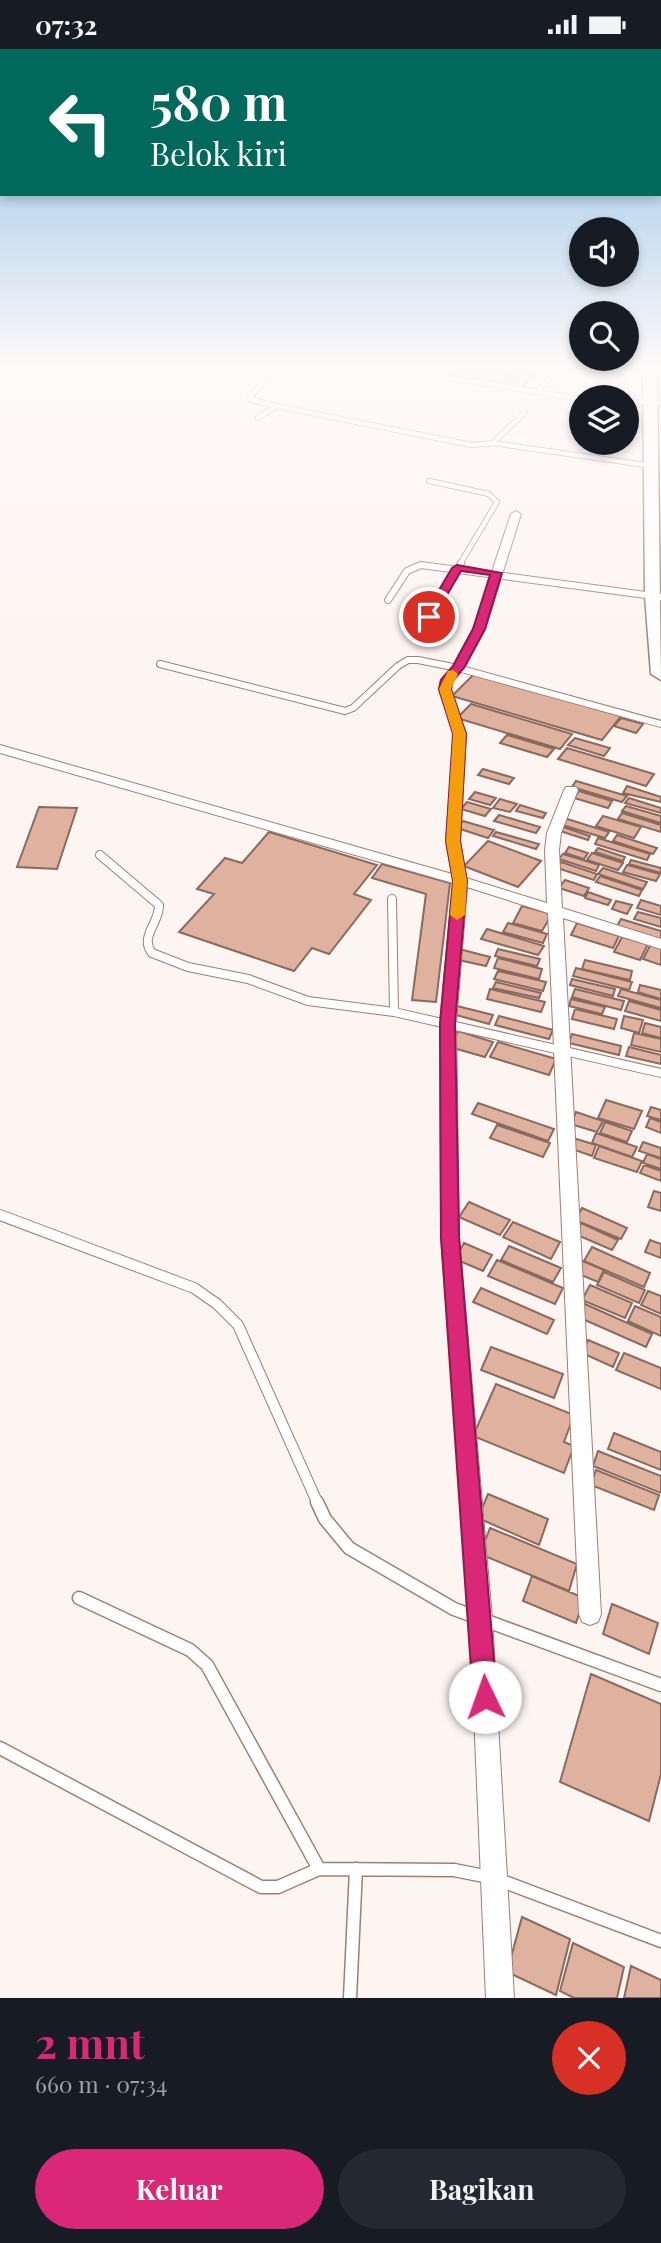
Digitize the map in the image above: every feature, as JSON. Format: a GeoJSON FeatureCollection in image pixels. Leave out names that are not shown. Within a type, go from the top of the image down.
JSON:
{"type":"FeatureCollection","features":[{"type":"Feature","properties":{"kind":"highway"},"geometry":{"type":"LineString","coordinates":[[653,466],[661,674]]}},
{"type":"Feature","properties":{"kind":"street"},"geometry":{"type":"LineString","coordinates":[[500,1998],[489,1877],[479,1618],[450,1237],[440,1022],[453,879],[460,734],[445,689],[454,667],[479,629],[516,514]]}},
{"type":"Feature","properties":{"kind":"street"},"geometry":{"type":"LineString","coordinates":[[0,749],[144,793],[453,879],[557,914],[661,944]]}},
{"type":"Feature","properties":{"kind":"street"},"geometry":{"type":"LineString","coordinates":[[571,790],[554,833],[552,850],[590,1614]]}},
{"type":"Feature","properties":{"kind":"lane"},"geometry":{"type":"LineString","coordinates":[[639,464],[653,466]]}},
{"type":"Feature","properties":{"kind":"lane"},"geometry":{"type":"LineString","coordinates":[[429,481],[489,494],[496,499],[429,617]]}},
{"type":"Feature","properties":{"kind":"lane"},"geometry":{"type":"LineString","coordinates":[[388,600],[407,571],[413,567],[457,568],[657,597]]}},
{"type":"Feature","properties":{"kind":"lane"},"geometry":{"type":"LineString","coordinates":[[160,664],[345,711],[353,708],[408,660],[454,667],[661,724]]}},
{"type":"Feature","properties":{"kind":"lane"},"geometry":{"type":"LineString","coordinates":[[100,855],[159,905],[160,910],[148,936],[148,948],[152,953],[188,967],[248,979],[308,1001],[394,1012],[661,1073]]}},
{"type":"Feature","properties":{"kind":"lane"},"geometry":{"type":"LineString","coordinates":[[392,899],[394,1012]]}},
{"type":"Feature","properties":{"kind":"lane"},"geometry":{"type":"LineString","coordinates":[[0,1216],[194,1289],[216,1304],[238,1325],[325,1519],[349,1548],[454,1609],[661,1685]]}},
{"type":"Feature","properties":{"kind":"lane"},"geometry":{"type":"LineString","coordinates":[[79,1598],[190,1650],[207,1665],[318,1869]]}},
{"type":"Feature","properties":{"kind":"lane"},"geometry":{"type":"LineString","coordinates":[[0,1748],[261,1887],[278,1887],[318,1869],[454,1870],[489,1877],[661,1941]]}},
{"type":"Feature","properties":{"kind":"lane"},"geometry":{"type":"LineString","coordinates":[[350,1998],[356,1869]]}},
{"type":"Feature","properties":{"kind":"building"},"geometry":{"type":"Polygon","coordinates":[[[474,674],[621,716],[602,740],[452,696],[474,674]]]}},
{"type":"Feature","properties":{"kind":"building"},"geometry":{"type":"Polygon","coordinates":[[[471,704],[572,734],[560,749],[457,718],[471,704]]]}},
{"type":"Feature","properties":{"kind":"building"},"geometry":{"type":"Polygon","coordinates":[[[621,718],[643,724],[636,733],[614,726],[621,718]]]}},
{"type":"Feature","properties":{"kind":"building"},"geometry":{"type":"Polygon","coordinates":[[[507,735],[554,749],[547,757],[500,743],[507,735]]]}},
{"type":"Feature","properties":{"kind":"building"},"geometry":{"type":"Polygon","coordinates":[[[575,738],[610,748],[604,756],[568,745],[575,738]]]}},
{"type":"Feature","properties":{"kind":"building"},"geometry":{"type":"Polygon","coordinates":[[[567,748],[654,774],[646,786],[558,759],[567,748]]]}},
{"type":"Feature","properties":{"kind":"building"},"geometry":{"type":"Polygon","coordinates":[[[483,769],[514,778],[509,784],[478,775],[483,769]]]}},
{"type":"Feature","properties":{"kind":"building"},"geometry":{"type":"Polygon","coordinates":[[[576,781],[627,796],[622,802],[572,787],[576,781]]]}},
{"type":"Feature","properties":{"kind":"building"},"geometry":{"type":"Polygon","coordinates":[[[627,786],[661,797],[661,802],[623,793],[627,786]]]}},
{"type":"Feature","properties":{"kind":"building"},"geometry":{"type":"Polygon","coordinates":[[[579,791],[612,801],[608,808],[574,798],[579,791]]]}},
{"type":"Feature","properties":{"kind":"building"},"geometry":{"type":"Polygon","coordinates":[[[475,792],[496,798],[490,805],[469,799],[475,792]]]}},
{"type":"Feature","properties":{"kind":"building"},"geometry":{"type":"Polygon","coordinates":[[[629,798],[661,808],[661,813],[625,803],[629,798]]]}},
{"type":"Feature","properties":{"kind":"building"},"geometry":{"type":"Polygon","coordinates":[[[500,799],[517,804],[510,812],[493,808],[500,799]]]}},
{"type":"Feature","properties":{"kind":"building"},"geometry":{"type":"Polygon","coordinates":[[[467,802],[491,809],[485,816],[461,809],[467,802]]]}},
{"type":"Feature","properties":{"kind":"building"},"geometry":{"type":"Polygon","coordinates":[[[520,805],[546,813],[543,818],[516,811],[520,805]]]}},
{"type":"Feature","properties":{"kind":"building"},"geometry":{"type":"Polygon","coordinates":[[[626,806],[661,816],[661,823],[622,811],[626,806]]]}},
{"type":"Feature","properties":{"kind":"building"},"geometry":{"type":"Polygon","coordinates":[[[39,807],[77,808],[57,869],[17,867],[39,807]]]}},
{"type":"Feature","properties":{"kind":"building"},"geometry":{"type":"Polygon","coordinates":[[[622,813],[661,825],[661,832],[618,819],[622,813]]]}},
{"type":"Feature","properties":{"kind":"building"},"geometry":{"type":"Polygon","coordinates":[[[499,815],[540,827],[536,833],[494,821],[499,815]]]}},
{"type":"Feature","properties":{"kind":"building"},"geometry":{"type":"Polygon","coordinates":[[[603,816],[641,827],[634,838],[596,826],[603,816]]]}},
{"type":"Feature","properties":{"kind":"building"},"geometry":{"type":"Polygon","coordinates":[[[564,818],[609,832],[605,838],[559,824],[564,818]]]}},
{"type":"Feature","properties":{"kind":"building"},"geometry":{"type":"Polygon","coordinates":[[[463,821],[494,830],[488,838],[457,828],[463,821]]]}},
{"type":"Feature","properties":{"kind":"building"},"geometry":{"type":"Polygon","coordinates":[[[563,827],[590,836],[588,840],[560,831],[563,827]]]}},
{"type":"Feature","properties":{"kind":"building"},"geometry":{"type":"Polygon","coordinates":[[[269,832],[377,865],[354,894],[371,900],[329,954],[312,948],[294,971],[179,932],[214,894],[197,889],[225,858],[242,863],[269,832]]]}},
{"type":"Feature","properties":{"kind":"building"},"geometry":{"type":"Polygon","coordinates":[[[496,832],[539,844],[536,849],[493,836],[496,832]]]}},
{"type":"Feature","properties":{"kind":"building"},"geometry":{"type":"Polygon","coordinates":[[[617,835],[657,848],[653,854],[613,841],[617,835]]]}},
{"type":"Feature","properties":{"kind":"building"},"geometry":{"type":"Polygon","coordinates":[[[598,838],[650,854],[647,860],[595,844],[598,838]]]}},
{"type":"Feature","properties":{"kind":"building"},"geometry":{"type":"Polygon","coordinates":[[[488,841],[541,861],[518,887],[464,866],[488,841]]]}},
{"type":"Feature","properties":{"kind":"building"},"geometry":{"type":"Polygon","coordinates":[[[569,847],[588,853],[584,859],[565,853],[569,847]]]}},
{"type":"Feature","properties":{"kind":"building"},"geometry":{"type":"Polygon","coordinates":[[[598,848],[625,857],[623,861],[595,852],[598,848]]]}},
{"type":"Feature","properties":{"kind":"building"},"geometry":{"type":"Polygon","coordinates":[[[592,853],[623,863],[618,870],[587,860],[592,853]]]}},
{"type":"Feature","properties":{"kind":"building"},"geometry":{"type":"Polygon","coordinates":[[[563,854],[599,865],[596,871],[559,859],[563,854]]]}},
{"type":"Feature","properties":{"kind":"building"},"geometry":{"type":"Polygon","coordinates":[[[631,860],[661,868],[661,873],[629,864],[631,860]]]}},
{"type":"Feature","properties":{"kind":"building"},"geometry":{"type":"Polygon","coordinates":[[[561,862],[597,874],[594,880],[557,868],[561,862]]]}},
{"type":"Feature","properties":{"kind":"building"},"geometry":{"type":"Polygon","coordinates":[[[382,864],[450,883],[436,1002],[412,1000],[426,894],[372,878],[382,864]]]}},
{"type":"Feature","properties":{"kind":"building"},"geometry":{"type":"Polygon","coordinates":[[[627,865],[660,874],[656,881],[623,872],[627,865]]]}},
{"type":"Feature","properties":{"kind":"building"},"geometry":{"type":"Polygon","coordinates":[[[603,868],[647,882],[643,889],[598,874],[603,868]]]}},
{"type":"Feature","properties":{"kind":"building"},"geometry":{"type":"Polygon","coordinates":[[[600,876],[642,890],[639,896],[596,882],[600,876]]]}},
{"type":"Feature","properties":{"kind":"building"},"geometry":{"type":"Polygon","coordinates":[[[565,880],[589,888],[584,896],[559,888],[565,880]]]}},
{"type":"Feature","properties":{"kind":"building"},"geometry":{"type":"Polygon","coordinates":[[[588,892],[611,900],[608,905],[585,898],[588,892]]]}},
{"type":"Feature","properties":{"kind":"building"},"geometry":{"type":"Polygon","coordinates":[[[641,900],[661,906],[661,915],[637,908],[641,900]]]}},
{"type":"Feature","properties":{"kind":"building"},"geometry":{"type":"Polygon","coordinates":[[[616,901],[632,905],[627,914],[612,909],[616,901]]]}},
{"type":"Feature","properties":{"kind":"building"},"geometry":{"type":"Polygon","coordinates":[[[522,906],[552,914],[542,931],[513,923],[522,906]]]}},
{"type":"Feature","properties":{"kind":"building"},"geometry":{"type":"Polygon","coordinates":[[[638,912],[661,918],[661,927],[634,919],[638,912]]]}},
{"type":"Feature","properties":{"kind":"building"},"geometry":{"type":"Polygon","coordinates":[[[621,919],[661,931],[661,941],[616,928],[621,919]]]}},
{"type":"Feature","properties":{"kind":"building"},"geometry":{"type":"Polygon","coordinates":[[[508,923],[547,934],[543,943],[503,932],[508,923]]]}},
{"type":"Feature","properties":{"kind":"building"},"geometry":{"type":"Polygon","coordinates":[[[577,923],[619,936],[613,948],[571,935],[577,923]]]}},
{"type":"Feature","properties":{"kind":"building"},"geometry":{"type":"Polygon","coordinates":[[[487,929],[544,946],[538,955],[481,939],[487,929]]]}},
{"type":"Feature","properties":{"kind":"building"},"geometry":{"type":"Polygon","coordinates":[[[622,937],[648,944],[640,960],[614,952],[622,937]]]}},
{"type":"Feature","properties":{"kind":"building"},"geometry":{"type":"Polygon","coordinates":[[[651,944],[661,948],[661,965],[643,959],[651,944]]]}},
{"type":"Feature","properties":{"kind":"building"},"geometry":{"type":"Polygon","coordinates":[[[459,949],[490,957],[486,966],[454,959],[459,949]]]}},
{"type":"Feature","properties":{"kind":"building"},"geometry":{"type":"Polygon","coordinates":[[[498,949],[540,959],[537,966],[495,956],[498,949]]]}},
{"type":"Feature","properties":{"kind":"building"},"geometry":{"type":"Polygon","coordinates":[[[498,958],[542,969],[539,979],[494,968],[498,958]]]}},
{"type":"Feature","properties":{"kind":"building"},"geometry":{"type":"Polygon","coordinates":[[[585,960],[632,971],[630,980],[582,969],[585,960]]]}},
{"type":"Feature","properties":{"kind":"building"},"geometry":{"type":"Polygon","coordinates":[[[576,968],[632,982],[629,990],[573,976],[576,968]]]}},
{"type":"Feature","properties":{"kind":"building"},"geometry":{"type":"Polygon","coordinates":[[[498,971],[546,982],[543,991],[494,979],[498,971]]]}},
{"type":"Feature","properties":{"kind":"building"},"geometry":{"type":"Polygon","coordinates":[[[572,979],[615,989],[613,996],[570,985],[572,979]]]}},
{"type":"Feature","properties":{"kind":"building"},"geometry":{"type":"Polygon","coordinates":[[[496,982],[541,993],[539,998],[493,988],[496,982]]]}},
{"type":"Feature","properties":{"kind":"building"},"geometry":{"type":"Polygon","coordinates":[[[640,985],[661,990],[661,999],[638,992],[640,985]]]}},
{"type":"Feature","properties":{"kind":"building"},"geometry":{"type":"Polygon","coordinates":[[[490,989],[545,1002],[541,1012],[487,999],[490,989]]]}},
{"type":"Feature","properties":{"kind":"building"},"geometry":{"type":"Polygon","coordinates":[[[575,989],[624,1001],[621,1010],[572,997],[575,989]]]}},
{"type":"Feature","properties":{"kind":"building"},"geometry":{"type":"Polygon","coordinates":[[[621,989],[661,1000],[661,1008],[618,996],[621,989]]]}},
{"type":"Feature","properties":{"kind":"building"},"geometry":{"type":"Polygon","coordinates":[[[571,999],[605,1007],[602,1014],[569,1006],[571,999]]]}},
{"type":"Feature","properties":{"kind":"building"},"geometry":{"type":"Polygon","coordinates":[[[629,1001],[661,1010],[661,1021],[625,1011],[629,1001]]]}},
{"type":"Feature","properties":{"kind":"building"},"geometry":{"type":"Polygon","coordinates":[[[453,1005],[493,1015],[489,1024],[449,1013],[453,1005]]]}},
{"type":"Feature","properties":{"kind":"building"},"geometry":{"type":"Polygon","coordinates":[[[575,1009],[617,1019],[614,1029],[572,1019],[575,1009]]]}},
{"type":"Feature","properties":{"kind":"building"},"geometry":{"type":"Polygon","coordinates":[[[499,1016],[553,1030],[549,1039],[495,1025],[499,1016]]]}},
{"type":"Feature","properties":{"kind":"building"},"geometry":{"type":"Polygon","coordinates":[[[624,1016],[643,1020],[639,1033],[621,1028],[624,1016]]]}},
{"type":"Feature","properties":{"kind":"building"},"geometry":{"type":"Polygon","coordinates":[[[645,1023],[661,1027],[661,1038],[642,1033],[645,1023]]]}},
{"type":"Feature","properties":{"kind":"building"},"geometry":{"type":"Polygon","coordinates":[[[458,1031],[493,1042],[485,1057],[450,1047],[458,1031]]]}},
{"type":"Feature","properties":{"kind":"building"},"geometry":{"type":"Polygon","coordinates":[[[634,1033],[661,1039],[661,1052],[631,1045],[634,1033]]]}},
{"type":"Feature","properties":{"kind":"building"},"geometry":{"type":"Polygon","coordinates":[[[572,1034],[621,1046],[619,1055],[569,1043],[572,1034]]]}},
{"type":"Feature","properties":{"kind":"building"},"geometry":{"type":"Polygon","coordinates":[[[498,1042],[556,1059],[549,1075],[490,1057],[498,1042]]]}},
{"type":"Feature","properties":{"kind":"building"},"geometry":{"type":"Polygon","coordinates":[[[629,1047],[661,1055],[661,1064],[626,1056],[629,1047]]]}},
{"type":"Feature","properties":{"kind":"building"},"geometry":{"type":"Polygon","coordinates":[[[606,1100],[642,1111],[634,1129],[598,1118],[606,1100]]]}},
{"type":"Feature","properties":{"kind":"building"},"geometry":{"type":"Polygon","coordinates":[[[478,1103],[554,1129],[548,1141],[472,1114],[478,1103]]]}},
{"type":"Feature","properties":{"kind":"building"},"geometry":{"type":"Polygon","coordinates":[[[651,1107],[661,1110],[661,1120],[647,1116],[651,1107]]]}},
{"type":"Feature","properties":{"kind":"building"},"geometry":{"type":"Polygon","coordinates":[[[576,1112],[603,1121],[597,1132],[571,1124],[576,1112]]]}},
{"type":"Feature","properties":{"kind":"building"},"geometry":{"type":"Polygon","coordinates":[[[650,1118],[661,1122],[661,1133],[646,1127],[650,1118]]]}},
{"type":"Feature","properties":{"kind":"building"},"geometry":{"type":"Polygon","coordinates":[[[605,1122],[632,1131],[627,1142],[600,1133],[605,1122]]]}},
{"type":"Feature","properties":{"kind":"building"},"geometry":{"type":"Polygon","coordinates":[[[497,1125],[550,1143],[543,1157],[490,1138],[497,1125]]]}},
{"type":"Feature","properties":{"kind":"building"},"geometry":{"type":"Polygon","coordinates":[[[596,1133],[637,1147],[632,1157],[592,1143],[596,1133]]]}},
{"type":"Feature","properties":{"kind":"building"},"geometry":{"type":"Polygon","coordinates":[[[573,1138],[596,1145],[592,1156],[569,1148],[573,1138]]]}},
{"type":"Feature","properties":{"kind":"building"},"geometry":{"type":"Polygon","coordinates":[[[643,1142],[661,1148],[661,1158],[639,1151],[643,1142]]]}},
{"type":"Feature","properties":{"kind":"building"},"geometry":{"type":"Polygon","coordinates":[[[599,1146],[642,1161],[637,1172],[594,1158],[599,1146]]]}},
{"type":"Feature","properties":{"kind":"building"},"geometry":{"type":"Polygon","coordinates":[[[647,1154],[661,1159],[661,1169],[643,1163],[647,1154]]]}},
{"type":"Feature","properties":{"kind":"building"},"geometry":{"type":"Polygon","coordinates":[[[644,1165],[661,1171],[661,1181],[640,1173],[644,1165]]]}},
{"type":"Feature","properties":{"kind":"building"},"geometry":{"type":"Polygon","coordinates":[[[654,1191],[661,1193],[661,1211],[648,1207],[654,1191]]]}},
{"type":"Feature","properties":{"kind":"building"},"geometry":{"type":"Polygon","coordinates":[[[469,1202],[510,1220],[500,1235],[459,1217],[469,1202]]]}},
{"type":"Feature","properties":{"kind":"building"},"geometry":{"type":"Polygon","coordinates":[[[582,1208],[627,1228],[621,1239],[575,1220],[582,1208]]]}},
{"type":"Feature","properties":{"kind":"building"},"geometry":{"type":"Polygon","coordinates":[[[513,1222],[560,1242],[551,1259],[503,1237],[513,1222]]]}},
{"type":"Feature","properties":{"kind":"building"},"geometry":{"type":"Polygon","coordinates":[[[581,1223],[618,1240],[612,1250],[575,1234],[581,1223]]]}},
{"type":"Feature","properties":{"kind":"building"},"geometry":{"type":"Polygon","coordinates":[[[650,1240],[661,1244],[661,1258],[645,1252],[650,1240]]]}},
{"type":"Feature","properties":{"kind":"building"},"geometry":{"type":"Polygon","coordinates":[[[464,1243],[492,1255],[483,1271],[455,1259],[464,1243]]]}},
{"type":"Feature","properties":{"kind":"building"},"geometry":{"type":"Polygon","coordinates":[[[509,1246],[561,1268],[553,1282],[501,1260],[509,1246]]]}},
{"type":"Feature","properties":{"kind":"building"},"geometry":{"type":"Polygon","coordinates":[[[592,1247],[650,1273],[644,1287],[584,1261],[592,1247]]]}},
{"type":"Feature","properties":{"kind":"building"},"geometry":{"type":"Polygon","coordinates":[[[497,1260],[563,1288],[555,1304],[488,1276],[497,1260]]]}},
{"type":"Feature","properties":{"kind":"building"},"geometry":{"type":"Polygon","coordinates":[[[580,1260],[604,1270],[598,1282],[574,1272],[580,1260]]]}},
{"type":"Feature","properties":{"kind":"building"},"geometry":{"type":"Polygon","coordinates":[[[604,1272],[645,1290],[639,1303],[597,1285],[604,1272]]]}},
{"type":"Feature","properties":{"kind":"building"},"geometry":{"type":"Polygon","coordinates":[[[590,1285],[632,1303],[625,1318],[582,1300],[590,1285]]]}},
{"type":"Feature","properties":{"kind":"building"},"geometry":{"type":"Polygon","coordinates":[[[481,1288],[554,1320],[547,1334],[473,1302],[481,1288]]]}},
{"type":"Feature","properties":{"kind":"building"},"geometry":{"type":"Polygon","coordinates":[[[648,1291],[661,1296],[661,1314],[641,1305],[648,1291]]]}},
{"type":"Feature","properties":{"kind":"building"},"geometry":{"type":"Polygon","coordinates":[[[585,1304],[652,1334],[646,1347],[578,1317],[585,1304]]]}},
{"type":"Feature","properties":{"kind":"building"},"geometry":{"type":"Polygon","coordinates":[[[635,1306],[661,1317],[661,1336],[628,1321],[635,1306]]]}},
{"type":"Feature","properties":{"kind":"building"},"geometry":{"type":"Polygon","coordinates":[[[588,1340],[619,1353],[613,1367],[582,1353],[588,1340]]]}},
{"type":"Feature","properties":{"kind":"building"},"geometry":{"type":"Polygon","coordinates":[[[491,1347],[563,1374],[554,1398],[481,1370],[491,1347]]]}},
{"type":"Feature","properties":{"kind":"building"},"geometry":{"type":"Polygon","coordinates":[[[624,1353],[661,1368],[661,1389],[616,1370],[624,1353]]]}},
{"type":"Feature","properties":{"kind":"building"},"geometry":{"type":"Polygon","coordinates":[[[496,1384],[574,1415],[564,1442],[574,1446],[564,1473],[473,1436],[496,1384]]]}},
{"type":"Feature","properties":{"kind":"building"},"geometry":{"type":"Polygon","coordinates":[[[614,1433],[661,1452],[661,1470],[608,1449],[614,1433]]]}},
{"type":"Feature","properties":{"kind":"building"},"geometry":{"type":"Polygon","coordinates":[[[598,1451],[661,1476],[661,1493],[593,1466],[598,1451]]]}},
{"type":"Feature","properties":{"kind":"building"},"geometry":{"type":"Polygon","coordinates":[[[596,1470],[659,1495],[654,1510],[591,1485],[596,1470]]]}},
{"type":"Feature","properties":{"kind":"building"},"geometry":{"type":"Polygon","coordinates":[[[488,1494],[548,1519],[539,1545],[478,1518],[488,1494]]]}},
{"type":"Feature","properties":{"kind":"building"},"geometry":{"type":"Polygon","coordinates":[[[490,1528],[577,1564],[569,1591],[480,1554],[490,1528]]]}},
{"type":"Feature","properties":{"kind":"building"},"geometry":{"type":"Polygon","coordinates":[[[532,1576],[584,1598],[576,1623],[523,1601],[532,1576]]]}},
{"type":"Feature","properties":{"kind":"building"},"geometry":{"type":"Polygon","coordinates":[[[612,1604],[658,1623],[649,1654],[603,1634],[612,1604]]]}},
{"type":"Feature","properties":{"kind":"building"},"geometry":{"type":"Polygon","coordinates":[[[591,1674],[661,1704],[661,1774],[649,1821],[560,1782],[591,1674]]]}},
{"type":"Feature","properties":{"kind":"building"},"geometry":{"type":"Polygon","coordinates":[[[522,1917],[570,1939],[556,1995],[507,1972],[522,1917]]]}},
{"type":"Feature","properties":{"kind":"building"},"geometry":{"type":"Polygon","coordinates":[[[573,1943],[624,1967],[617,1998],[574,1998],[560,1991],[573,1943]]]}},
{"type":"Feature","properties":{"kind":"building"},"geometry":{"type":"Polygon","coordinates":[[[631,1966],[661,1980],[661,1998],[624,1998],[631,1966]]]}},
{"type":"Feature","properties":{"kind":"slow traffic"},"geometry":{"type":"LineString","coordinates":[[453,674],[447,680],[445,689],[460,734],[453,841],[460,881],[457,915]]}},
{"type":"Feature","properties":{"kind":"route"},"geometry":{"type":"LineString","coordinates":[[429,617],[457,568],[496,573],[479,629],[458,668],[447,680],[445,689],[460,734],[453,841],[460,881],[447,1023],[450,1237],[485,1697]]}}]}
